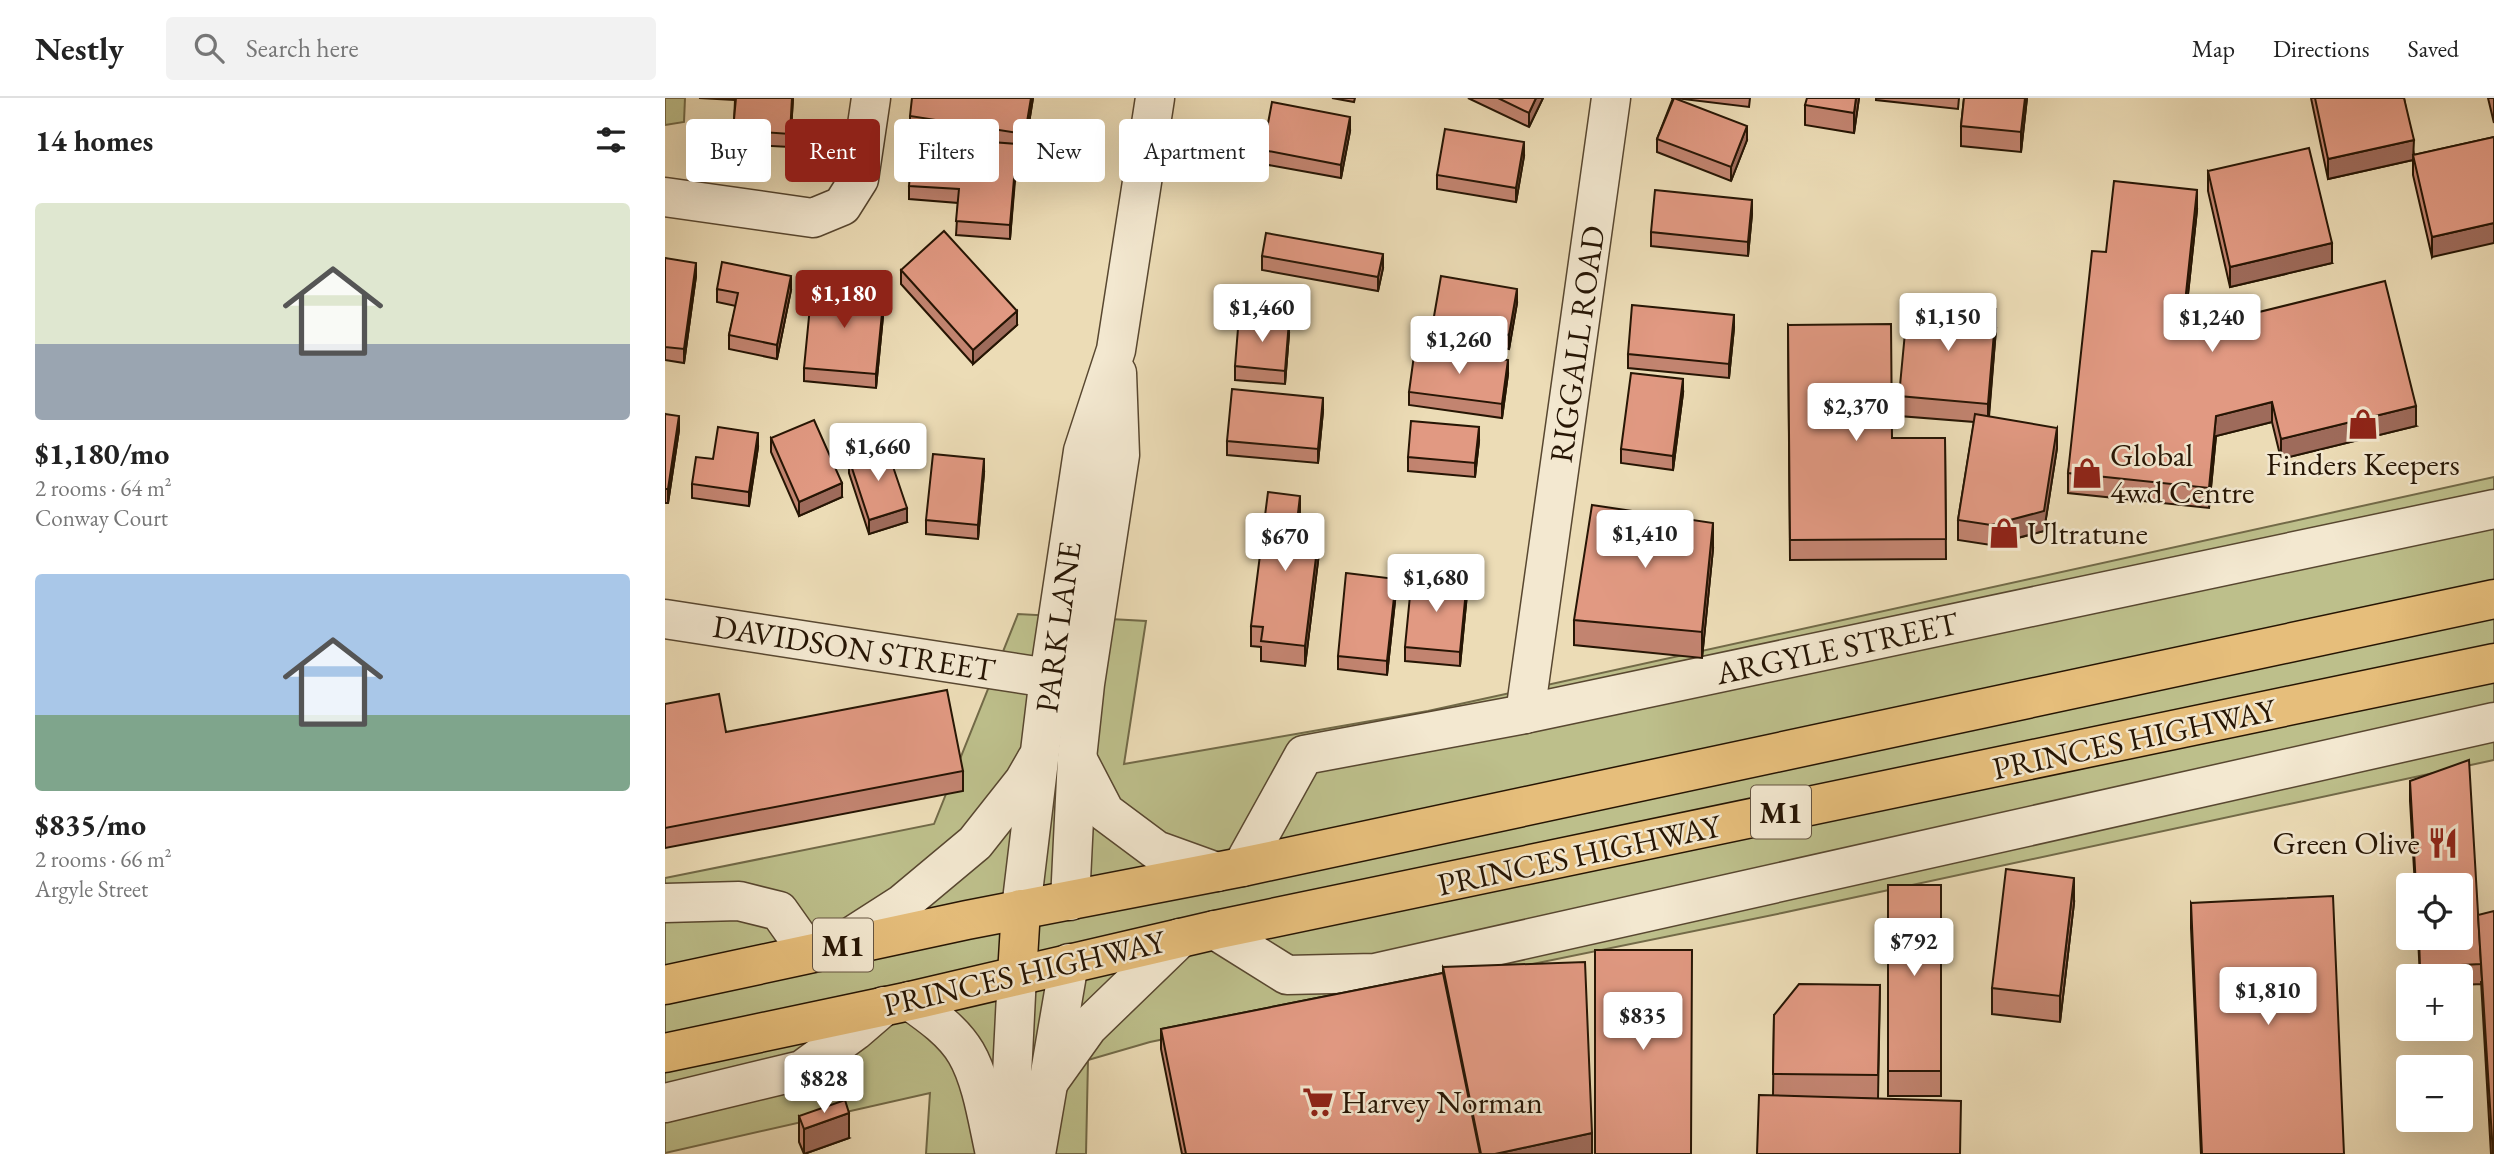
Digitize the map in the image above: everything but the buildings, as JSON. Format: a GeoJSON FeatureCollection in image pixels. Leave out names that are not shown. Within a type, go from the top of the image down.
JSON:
{"type":"FeatureCollection","features":[{"type":"Feature","properties":{"kind":"highway","name":"PRINCES HIGHWAY"},"geometry":{"type":"LineString","coordinates":[[665,985],[822,949],[1229,869],[2494,599]]}},
{"type":"Feature","properties":{"kind":"highway","name":"PRINCES HIGHWAY"},"geometry":{"type":"LineString","coordinates":[[665,1054],[1197,934],[2494,663]]}},
{"type":"Feature","properties":{"kind":"highway"},"geometry":{"type":"LineString","coordinates":[[1069,963],[1070,901]]}},
{"type":"Feature","properties":{"kind":"highway"},"geometry":{"type":"LineString","coordinates":[[1017,975],[1021,909]]}},
{"type":"Feature","properties":{"kind":"street"},"geometry":{"type":"LineString","coordinates":[[665,197],[813,218],[847,215],[859,179],[871,98]]}},
{"type":"Feature","properties":{"kind":"street","name":"PARK LANE"},"geometry":{"type":"LineString","coordinates":[[1021,909],[1059,755],[1067,680],[1120,455],[1116,350],[1155,98]]}},
{"type":"Feature","properties":{"kind":"street","name":"RIGGALL ROAD"},"geometry":{"type":"LineString","coordinates":[[1525,714],[1611,98]]}},
{"type":"Feature","properties":{"kind":"street","name":"ARGYLE STREET"},"geometry":{"type":"LineString","coordinates":[[1229,869],[1304,755],[1525,714],[2494,509]]}},
{"type":"Feature","properties":{"kind":"street","name":"DAVIDSON STREET"},"geometry":{"type":"LineString","coordinates":[[665,619],[1067,680]]}},
{"type":"Feature","properties":{"kind":"street"},"geometry":{"type":"LineString","coordinates":[[1048,1083],[1088,1027],[1197,934],[1287,975],[1375,973],[2494,722]]}},
{"type":"Feature","properties":{"kind":"street"},"geometry":{"type":"LineString","coordinates":[[665,904],[739,901],[779,911],[822,949],[902,904],[975,843],[1024,781],[1059,755],[1105,812],[1156,850],[1229,869]]}},
{"type":"Feature","properties":{"kind":"street","name":"PARK LANE"},"geometry":{"type":"LineString","coordinates":[[1059,755],[1070,901]]}},
{"type":"Feature","properties":{"kind":"street"},"geometry":{"type":"LineString","coordinates":[[1036,1154],[1069,963]]}},
{"type":"Feature","properties":{"kind":"street"},"geometry":{"type":"LineString","coordinates":[[1008,1154],[1017,975]]}},
{"type":"Feature","properties":{"kind":"street"},"geometry":{"type":"LineString","coordinates":[[665,1103],[802,1070],[897,1003],[940,1023],[966,1053],[979,1088],[995,1154]]}},
{"type":"Feature","properties":{"kind":"green space"},"geometry":{"type":"Polygon","coordinates":[[[665,98],[685,98],[684,122],[665,125],[665,98]]]}},
{"type":"Feature","properties":{"kind":"green space"},"geometry":{"type":"Polygon","coordinates":[[[2494,477],[2494,760],[1782,913],[1150,1042],[1088,1060],[1086,1154],[926,1154],[930,1093],[665,1153],[665,878],[934,824],[1018,614],[1146,621],[1124,764],[1428,711],[2494,477]]]}},
{"type":"Feature","properties":{"kind":"place","name":"Finders Keepers"},"geometry":{"type":"Point","coordinates":[2363,424]}},
{"type":"Feature","properties":{"kind":"place","name":"Global 4wd Centre"},"geometry":{"type":"Point","coordinates":[2087,473]}},
{"type":"Feature","properties":{"kind":"place","name":"Ultratune"},"geometry":{"type":"Point","coordinates":[2004,533]}},
{"type":"Feature","properties":{"kind":"place","name":"Green Olive"},"geometry":{"type":"Point","coordinates":[2443,843]}},
{"type":"Feature","properties":{"kind":"place","name":"Harvey Norman"},"geometry":{"type":"Point","coordinates":[1318,1102]}}]}
